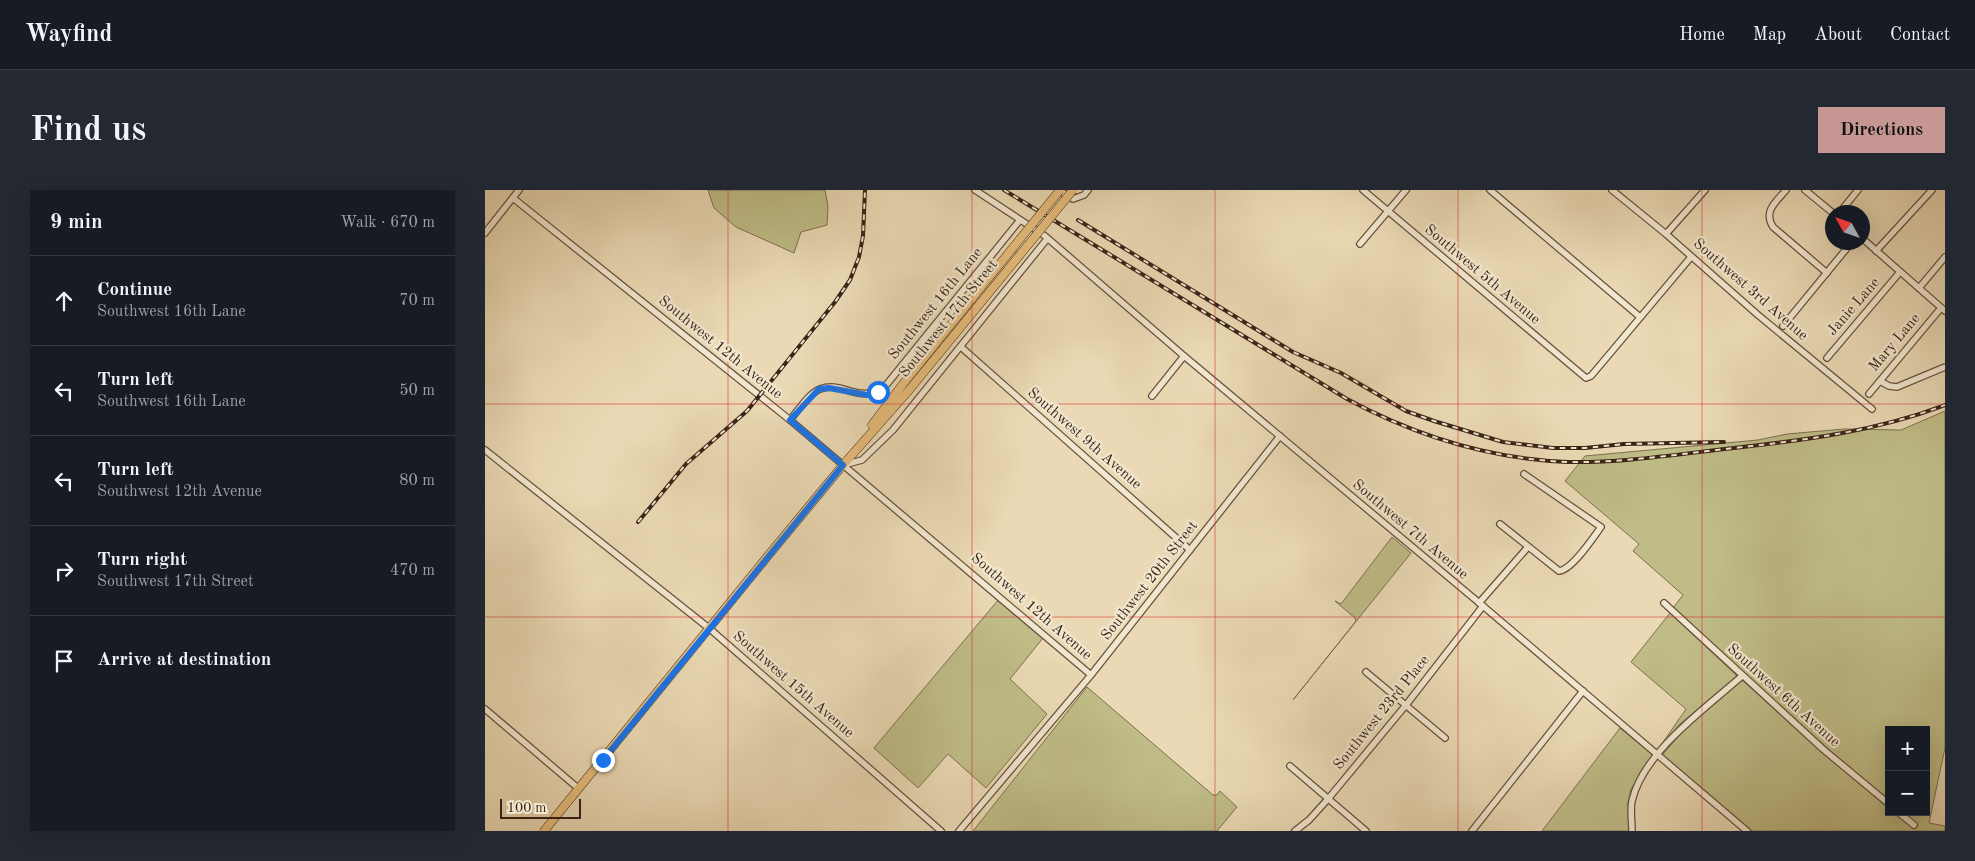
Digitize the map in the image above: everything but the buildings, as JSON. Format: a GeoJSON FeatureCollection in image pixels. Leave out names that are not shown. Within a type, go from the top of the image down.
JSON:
{"type":"FeatureCollection","features":[{"type":"Feature","properties":{"kind":"main road","name":"Southwest 17th Street"},"geometry":{"type":"LineString","coordinates":[[843,465],[903,384],[1059,190]]}},
{"type":"Feature","properties":{"kind":"main road","name":"Southwest 17th Street"},"geometry":{"type":"LineString","coordinates":[[544,831],[843,465],[909,389],[1073,190]]}},
{"type":"Feature","properties":{"kind":"street"},"geometry":{"type":"LineString","coordinates":[[485,233],[519,190]]}},
{"type":"Feature","properties":{"kind":"street","name":"Southwest 7th Avenue"},"geometry":{"type":"LineString","coordinates":[[975,190],[1047,239],[1747,831]]}},
{"type":"Feature","properties":{"kind":"street"},"geometry":{"type":"LineString","coordinates":[[1059,190],[1073,199],[1084,195],[1088,190]]}},
{"type":"Feature","properties":{"kind":"street","name":"Southwest 5th Avenue"},"geometry":{"type":"LineString","coordinates":[[1363,190],[1586,378],[1591,376],[1640,317]]}},
{"type":"Feature","properties":{"kind":"street"},"geometry":{"type":"LineString","coordinates":[[1360,244],[1407,190]]}},
{"type":"Feature","properties":{"kind":"street"},"geometry":{"type":"LineString","coordinates":[[1490,190],[1640,317],[1691,257]]}},
{"type":"Feature","properties":{"kind":"street","name":"Southwest 3rd Avenue"},"geometry":{"type":"LineString","coordinates":[[1612,190],[1872,408]]}},
{"type":"Feature","properties":{"kind":"street"},"geometry":{"type":"LineString","coordinates":[[1666,234],[1705,190]]}},
{"type":"Feature","properties":{"kind":"street"},"geometry":{"type":"LineString","coordinates":[[1787,190],[1769,213],[1768,220],[1773,227],[1827,273]]}},
{"type":"Feature","properties":{"kind":"street"},"geometry":{"type":"LineString","coordinates":[[1805,190],[1825,206]]}},
{"type":"Feature","properties":{"kind":"street"},"geometry":{"type":"LineString","coordinates":[[1845,205],[1858,190]]}},
{"type":"Feature","properties":{"kind":"street"},"geometry":{"type":"LineString","coordinates":[[1876,251],[1932,190]]}},
{"type":"Feature","properties":{"kind":"street","name":"Southwest 12th Avenue"},"geometry":{"type":"LineString","coordinates":[[513,198],[790,420],[1091,675]]}},
{"type":"Feature","properties":{"kind":"street","name":"Southwest 16th Lane"},"geometry":{"type":"LineString","coordinates":[[790,420],[819,389],[829,388],[867,395],[878,392],[887,384],[1020,220]]}},
{"type":"Feature","properties":{"kind":"street"},"geometry":{"type":"LineString","coordinates":[[843,465],[862,460],[893,430],[1047,239]]}},
{"type":"Feature","properties":{"kind":"street"},"geometry":{"type":"LineString","coordinates":[[1870,245],[1943,309]]}},
{"type":"Feature","properties":{"kind":"street"},"geometry":{"type":"LineString","coordinates":[[1783,326],[1846,250]]}},
{"type":"Feature","properties":{"kind":"street"},"geometry":{"type":"LineString","coordinates":[[1919,288],[1945,257]]}},
{"type":"Feature","properties":{"kind":"street","name":"Janie Lane"},"geometry":{"type":"LineString","coordinates":[[1827,358],[1900,272]]}},
{"type":"Feature","properties":{"kind":"street","name":"Mary Lane"},"geometry":{"type":"LineString","coordinates":[[1869,394],[1943,309]]}},
{"type":"Feature","properties":{"kind":"street","name":"Southwest 9th Avenue"},"geometry":{"type":"LineString","coordinates":[[961,347],[1190,550]]}},
{"type":"Feature","properties":{"kind":"street"},"geometry":{"type":"LineString","coordinates":[[1152,396],[1184,356]]}},
{"type":"Feature","properties":{"kind":"street"},"geometry":{"type":"LineString","coordinates":[[1880,381],[1889,386],[1897,387],[1945,366]]}},
{"type":"Feature","properties":{"kind":"street","name":"Southwest 20th Street"},"geometry":{"type":"LineString","coordinates":[[959,831],[1091,675],[1280,436]]}},
{"type":"Feature","properties":{"kind":"street","name":"Southwest 15th Avenue"},"geometry":{"type":"LineString","coordinates":[[485,450],[710,629],[941,831]]}},
{"type":"Feature","properties":{"kind":"street"},"geometry":{"type":"LineString","coordinates":[[1500,524],[1559,571],[1572,563],[1601,527],[1524,474]]}},
{"type":"Feature","properties":{"kind":"street","name":"Southwest 23rd Place"},"geometry":{"type":"LineString","coordinates":[[1295,831],[1309,820],[1328,800],[1406,705],[1481,605],[1528,547]]}},
{"type":"Feature","properties":{"kind":"street","name":"Southwest 6th Avenue"},"geometry":{"type":"LineString","coordinates":[[1664,603],[1824,750],[1885,801]]}},
{"type":"Feature","properties":{"kind":"street"},"geometry":{"type":"LineString","coordinates":[[1366,672],[1445,738]]}},
{"type":"Feature","properties":{"kind":"street"},"geometry":{"type":"LineString","coordinates":[[1632,831],[1631,803],[1637,784],[1657,755],[1682,726],[1742,676]]}},
{"type":"Feature","properties":{"kind":"street"},"geometry":{"type":"LineString","coordinates":[[1472,831],[1583,691]]}},
{"type":"Feature","properties":{"kind":"street"},"geometry":{"type":"LineString","coordinates":[[485,709],[579,789]]}},
{"type":"Feature","properties":{"kind":"street"},"geometry":{"type":"LineString","coordinates":[[1290,766],[1366,831]]}},
{"type":"Feature","properties":{"kind":"street"},"geometry":{"type":"LineString","coordinates":[[1903,816],[1914,825]]}},
{"type":"Feature","properties":{"kind":"shaded area"},"geometry":{"type":"Polygon","coordinates":[[[708,190],[825,190],[828,206],[827,225],[801,232],[794,253],[736,227],[714,208],[708,190]]]}},
{"type":"Feature","properties":{"kind":"shaded area"},"geometry":{"type":"Polygon","coordinates":[[[1945,411],[1945,748],[1929,823],[1945,826],[1945,831],[1752,831],[1662,755],[1685,729],[1742,680],[1822,752],[1885,805],[1885,816],[1899,816],[1914,829],[1918,825],[1908,816],[1930,816],[1930,726],[1885,726],[1885,798],[1826,748],[1673,608],[1683,595],[1633,551],[1639,544],[1565,481],[1585,456],[1758,440],[1787,434],[1844,429],[1901,430],[1945,411]]]}},
{"type":"Feature","properties":{"kind":"shaded area"},"geometry":{"type":"Polygon","coordinates":[[[1392,537],[1411,553],[1293,700],[1356,621],[1335,601],[1341,604],[1392,537]]]}},
{"type":"Feature","properties":{"kind":"shaded area"},"geometry":{"type":"Polygon","coordinates":[[[999,599],[1043,638],[1010,679],[1047,714],[986,788],[948,754],[918,788],[874,748],[999,599]]]}},
{"type":"Feature","properties":{"kind":"shaded area"},"geometry":{"type":"Polygon","coordinates":[[[1670,613],[1737,676],[1680,724],[1657,751],[1686,709],[1631,662],[1670,613]]]}},
{"type":"Feature","properties":{"kind":"shaded area"},"geometry":{"type":"Polygon","coordinates":[[[1087,687],[1213,795],[1217,795],[1220,791],[1237,807],[1217,831],[973,831],[1087,687]]]}},
{"type":"Feature","properties":{"kind":"shaded area"},"geometry":{"type":"Polygon","coordinates":[[[1620,728],[1653,755],[1631,789],[1628,803],[1630,831],[1542,831],[1620,728]]]}},
{"type":"Feature","properties":{"kind":"railway"},"geometry":{"type":"LineString","coordinates":[[638,522],[686,464],[747,411],[835,302],[850,280],[859,257],[863,236],[865,190]]}},
{"type":"Feature","properties":{"kind":"railway"},"geometry":{"type":"LineString","coordinates":[[1004,190],[1347,399],[1400,424],[1482,451],[1539,460],[1568,462],[1651,458],[1788,442],[1841,433],[1893,422],[1945,405]]}},
{"type":"Feature","properties":{"kind":"railway"},"geometry":{"type":"LineString","coordinates":[[1078,220],[1293,352],[1341,373],[1406,411],[1434,421],[1503,442],[1553,448],[1585,448],[1624,444],[1724,442]]}},
{"type":"Feature","properties":{"kind":"route"},"geometry":{"type":"LineString","coordinates":[[603,760],[843,465],[790,420],[819,389],[829,388],[867,395],[878,392]]}}]}
